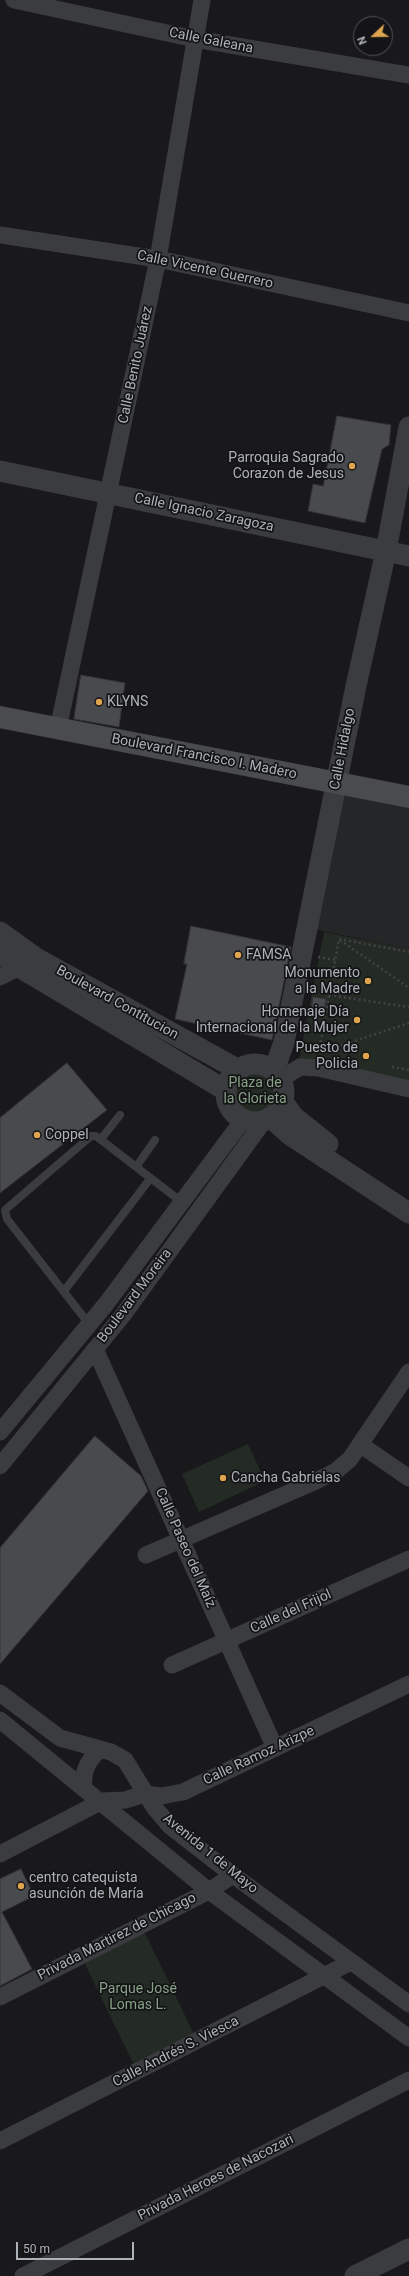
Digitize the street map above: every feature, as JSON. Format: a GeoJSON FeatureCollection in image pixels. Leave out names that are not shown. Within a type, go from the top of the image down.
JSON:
{"type":"FeatureCollection","features":[{"type":"Feature","properties":{"kind":"main road","name":"Boulevard Francisco I. Madero"},"geometry":{"type":"LineString","coordinates":[[0,717],[409,797]]}},
{"type":"Feature","properties":{"kind":"street","name":"Calle Galeana"},"geometry":{"type":"LineString","coordinates":[[14,0],[195,39],[409,75]]}},
{"type":"Feature","properties":{"kind":"street","name":"Calle Benito Juárez"},"geometry":{"type":"LineString","coordinates":[[58,728],[158,259],[202,0]]}},
{"type":"Feature","properties":{"kind":"street","name":"Calle Vicente Guerrero"},"geometry":{"type":"LineString","coordinates":[[0,235],[158,259],[409,313]]}},
{"type":"Feature","properties":{"kind":"street","name":"Calle Hidalgo"},"geometry":{"type":"LineString","coordinates":[[278,1075],[336,783],[386,551],[409,428]]}},
{"type":"Feature","properties":{"kind":"street","name":"Calle Ignacio Zaragoza"},"geometry":{"type":"LineString","coordinates":[[0,471],[409,556]]}},
{"type":"Feature","properties":{"kind":"street","name":"Boulevard Contitucion"},"geometry":{"type":"LineString","coordinates":[[0,932],[28,962],[225,1090]]}},
{"type":"Feature","properties":{"kind":"street","name":"Boulevard Contitucion"},"geometry":{"type":"LineString","coordinates":[[0,953],[28,962],[237,1069]]}},
{"type":"Feature","properties":{"kind":"street"},"geometry":{"type":"LineString","coordinates":[[0,978],[28,962]]}},
{"type":"Feature","properties":{"kind":"street"},"geometry":{"type":"LineString","coordinates":[[273,1114],[284,1090],[278,1075],[266,1065],[256,1063],[246,1064],[237,1069],[229,1078],[225,1090],[227,1103],[233,1113],[243,1120],[253,1123],[273,1114],[294,1117],[307,1128],[409,1197]]}},
{"type":"Feature","properties":{"kind":"street"},"geometry":{"type":"LineString","coordinates":[[278,1075],[300,1067],[318,1068],[409,1089]]}},
{"type":"Feature","properties":{"kind":"street"},"geometry":{"type":"LineString","coordinates":[[273,1114],[290,1135],[409,1213]]}},
{"type":"Feature","properties":{"kind":"street","name":"Boulevard Moreira"},"geometry":{"type":"LineString","coordinates":[[0,1466],[6,1445],[95,1349],[273,1114]]}},
{"type":"Feature","properties":{"kind":"street","name":"Boulevard Moreira"},"geometry":{"type":"LineString","coordinates":[[0,1432],[106,1304],[183,1203],[243,1120]]}},
{"type":"Feature","properties":{"kind":"street"},"geometry":{"type":"LineString","coordinates":[[106,1304],[123,1314]]}},
{"type":"Feature","properties":{"kind":"street","name":"Calle Paseo del Maíz"},"geometry":{"type":"LineString","coordinates":[[95,1349],[275,1748]]}},
{"type":"Feature","properties":{"kind":"street"},"geometry":{"type":"LineString","coordinates":[[146,1555],[336,1471],[350,1459],[361,1445],[409,1372]]}},
{"type":"Feature","properties":{"kind":"street"},"geometry":{"type":"LineString","coordinates":[[361,1445],[409,1478]]}},
{"type":"Feature","properties":{"kind":"street","name":"Calle del Frijol"},"geometry":{"type":"LineString","coordinates":[[172,1665],[409,1559]]}},
{"type":"Feature","properties":{"kind":"street","name":"Calle Ramoz Arizpe"},"geometry":{"type":"LineString","coordinates":[[102,1802],[125,1800],[145,1794],[161,1796],[183,1792],[409,1684]]}},
{"type":"Feature","properties":{"kind":"street","name":"Avenida 1 de Mayo"},"geometry":{"type":"LineString","coordinates":[[1,1695],[60,1738],[99,1750],[111,1752],[125,1760],[145,1794],[170,1826],[233,1875],[409,2004]]}},
{"type":"Feature","properties":{"kind":"street","name":"Avenida 1 de Mayo"},"geometry":{"type":"LineString","coordinates":[[0,1720],[84,1787],[209,1891],[409,2038]]}},
{"type":"Feature","properties":{"kind":"street"},"geometry":{"type":"LineString","coordinates":[[84,1787],[83,1778],[86,1765],[99,1750]]}},
{"type":"Feature","properties":{"kind":"street"},"geometry":{"type":"LineString","coordinates":[[0,1854],[102,1802]]}},
{"type":"Feature","properties":{"kind":"street","name":"Privada Martirez de Chicago"},"geometry":{"type":"LineString","coordinates":[[0,1997],[209,1891],[233,1875]]}},
{"type":"Feature","properties":{"kind":"street","name":"Calle Andrés S. Viesca"},"geometry":{"type":"LineString","coordinates":[[0,2141],[352,1962]]}},
{"type":"Feature","properties":{"kind":"street","name":"Privada Heroes de Nacozari"},"geometry":{"type":"LineString","coordinates":[[23,2276],[409,2080]]}},
{"type":"Feature","properties":{"kind":"street"},"geometry":{"type":"LineString","coordinates":[[355,2276],[409,2249]]}},
{"type":"Feature","properties":{"kind":"lane"},"geometry":{"type":"LineString","coordinates":[[100,1139],[120,1115]]}},
{"type":"Feature","properties":{"kind":"lane"},"geometry":{"type":"LineString","coordinates":[[89,1324],[7,1219],[5,1210],[91,1136],[96,1136],[183,1203]]}},
{"type":"Feature","properties":{"kind":"lane"},"geometry":{"type":"LineString","coordinates":[[136,1167],[155,1140]]}},
{"type":"Feature","properties":{"kind":"lane"},"geometry":{"type":"LineString","coordinates":[[64,1291],[150,1179]]}},
{"type":"Feature","properties":{"kind":"path"},"geometry":{"type":"LineString","coordinates":[[339,939],[409,952]]}},
{"type":"Feature","properties":{"kind":"path"},"geometry":{"type":"LineString","coordinates":[[339,939],[409,988]]}},
{"type":"Feature","properties":{"kind":"path"},"geometry":{"type":"LineString","coordinates":[[319,1053],[339,939]]}},
{"type":"Feature","properties":{"kind":"path"},"geometry":{"type":"LineString","coordinates":[[329,995],[409,1007]]}},
{"type":"Feature","properties":{"kind":"path"},"geometry":{"type":"LineString","coordinates":[[319,1053],[409,1023]]}},
{"type":"Feature","properties":{"kind":"path"},"geometry":{"type":"LineString","coordinates":[[319,1053],[326,1054]]}},
{"type":"Feature","properties":{"kind":"path"},"geometry":{"type":"LineString","coordinates":[[386,1066],[409,1070]]}},
{"type":"Feature","properties":{"kind":"shaded area"},"geometry":{"type":"Polygon","coordinates":[[[344,776],[409,788],[409,949],[314,929],[344,776]]]}},
{"type":"Feature","properties":{"kind":"green space"},"geometry":{"type":"Polygon","coordinates":[[[324,932],[409,949],[409,1082],[299,1060],[324,932]]]}},
{"type":"Feature","properties":{"kind":"green space","name":"Plaza de la Glorieta"},"geometry":{"type":"Polygon","coordinates":[[[251,1070],[259,1070],[267,1073],[273,1079],[276,1091],[273,1103],[267,1109],[259,1112],[251,1112],[243,1109],[237,1103],[234,1095],[234,1087],[237,1079],[243,1073],[251,1070]]]}},
{"type":"Feature","properties":{"kind":"green space","name":"Cancha Gabrielas"},"geometry":{"type":"Polygon","coordinates":[[[248,1444],[265,1481],[199,1512],[182,1474],[248,1444]]]}},
{"type":"Feature","properties":{"kind":"green space","name":"Parque José Lomas L."},"geometry":{"type":"Polygon","coordinates":[[[144,1931],[194,2034],[133,2063],[83,1960],[144,1931]]]}},
{"type":"Feature","properties":{"kind":"building","name":"Parroquia Sagrado Corazon de Jesus"},"geometry":{"type":"Polygon","coordinates":[[[337,416],[391,425],[389,445],[382,449],[365,523],[308,511],[313,484],[323,486],[337,416]]]}},
{"type":"Feature","properties":{"kind":"building","name":"KLYNS"},"geometry":{"type":"Polygon","coordinates":[[[81,675],[125,683],[119,727],[74,719],[81,675]]]}},
{"type":"Feature","properties":{"kind":"building"},"geometry":{"type":"Polygon","coordinates":[[[191,926],[291,947],[272,1040],[175,1019],[187,964],[184,964],[191,926]]]}},
{"type":"Feature","properties":{"kind":"building"},"geometry":{"type":"Polygon","coordinates":[[[313,997],[326,999],[323,1016],[311,1014],[313,997]]]}},
{"type":"Feature","properties":{"kind":"building","name":"Coppel"},"geometry":{"type":"Polygon","coordinates":[[[67,1063],[107,1110],[0,1193],[0,1118],[67,1063]]]}},
{"type":"Feature","properties":{"kind":"building"},"geometry":{"type":"Polygon","coordinates":[[[95,1436],[141,1476],[148,1491],[0,1664],[0,1548],[95,1436]]]}},
{"type":"Feature","properties":{"kind":"building"},"geometry":{"type":"Polygon","coordinates":[[[21,1869],[34,1896],[2,1912],[32,1969],[0,1986],[0,1879],[21,1869]]]}},
{"type":"Feature","properties":{"kind":"place","name":"Parroquia Sagrado Corazon de Jesus"},"geometry":{"type":"Point","coordinates":[352,466]}},
{"type":"Feature","properties":{"kind":"place","name":"KLYNS"},"geometry":{"type":"Point","coordinates":[99,702]}},
{"type":"Feature","properties":{"kind":"place","name":"FAMSA"},"geometry":{"type":"Point","coordinates":[238,955]}},
{"type":"Feature","properties":{"kind":"place","name":"Monumento a la Madre"},"geometry":{"type":"Point","coordinates":[368,981]}},
{"type":"Feature","properties":{"kind":"place","name":"Homenaje Día Internacional de la Mujer"},"geometry":{"type":"Point","coordinates":[357,1020]}},
{"type":"Feature","properties":{"kind":"place","name":"Puesto de Policia"},"geometry":{"type":"Point","coordinates":[366,1056]}},
{"type":"Feature","properties":{"kind":"place","name":"Coppel"},"geometry":{"type":"Point","coordinates":[37,1135]}},
{"type":"Feature","properties":{"kind":"place","name":"Cancha Gabrielas"},"geometry":{"type":"Point","coordinates":[223,1478]}},
{"type":"Feature","properties":{"kind":"place","name":"centro catequista asunción de María"},"geometry":{"type":"Point","coordinates":[21,1886]}}]}
